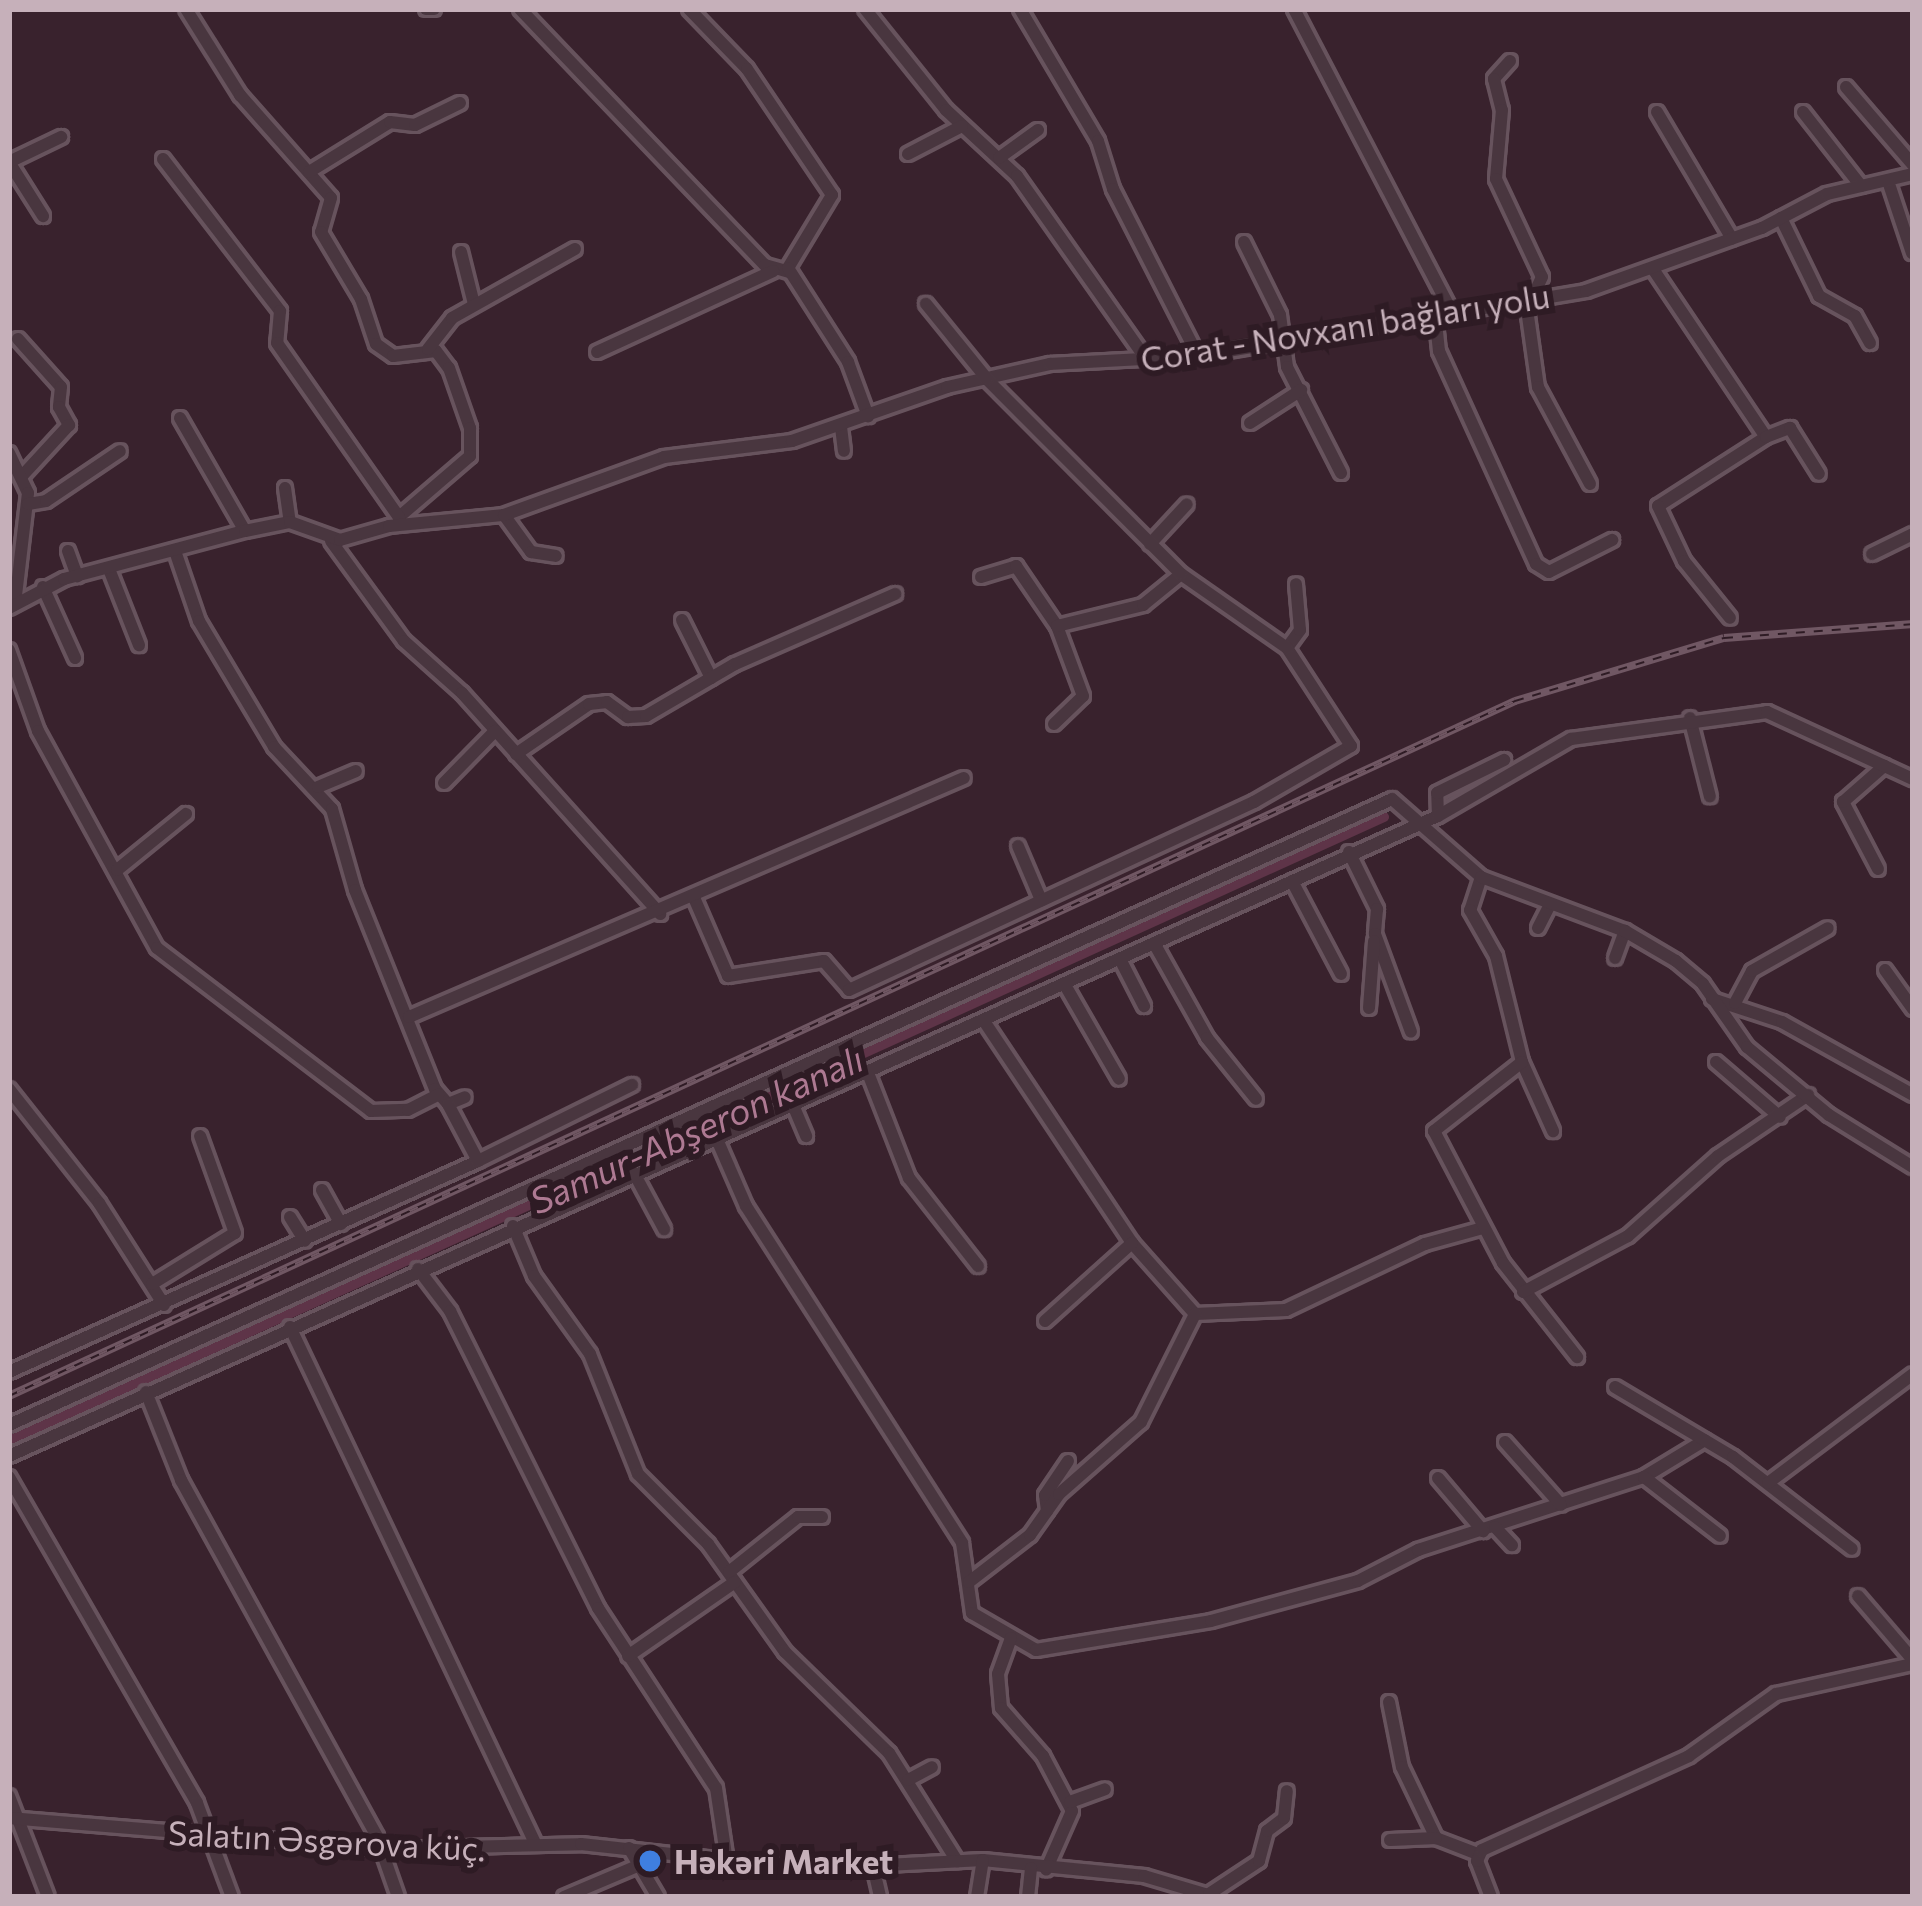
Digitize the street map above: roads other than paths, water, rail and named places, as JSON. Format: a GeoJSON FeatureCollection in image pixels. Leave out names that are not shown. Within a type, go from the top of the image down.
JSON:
{"type":"FeatureCollection","features":[{"type":"Feature","properties":{"kind":"street"},"geometry":{"type":"LineString","coordinates":[[186,9],[239,95],[331,198],[321,232],[361,299],[370,337],[392,356],[428,349]]}},
{"type":"Feature","properties":{"kind":"street"},"geometry":{"type":"LineString","coordinates":[[520,9],[773,271]]}},
{"type":"Feature","properties":{"kind":"street"},"geometry":{"type":"LineString","coordinates":[[689,9],[747,69],[832,195],[789,272]]}},
{"type":"Feature","properties":{"kind":"street"},"geometry":{"type":"LineString","coordinates":[[886,9],[869,14],[962,126],[999,158],[1146,359]]}},
{"type":"Feature","properties":{"kind":"street"},"geometry":{"type":"LineString","coordinates":[[1020,9],[1099,141],[1113,189],[1198,356]]}},
{"type":"Feature","properties":{"kind":"street"},"geometry":{"type":"LineString","coordinates":[[1294,9],[1452,312]]}},
{"type":"Feature","properties":{"kind":"street"},"geometry":{"type":"LineString","coordinates":[[1510,62],[1494,79],[1502,123],[1494,164],[1542,277],[1532,295],[1527,339],[1538,387],[1590,484]]}},
{"type":"Feature","properties":{"kind":"street"},"geometry":{"type":"LineString","coordinates":[[1846,87],[1913,165]]}},
{"type":"Feature","properties":{"kind":"street"},"geometry":{"type":"LineString","coordinates":[[309,172],[394,120],[410,126],[460,103]]}},
{"type":"Feature","properties":{"kind":"street"},"geometry":{"type":"LineString","coordinates":[[1657,112],[1732,239]]}},
{"type":"Feature","properties":{"kind":"street"},"geometry":{"type":"LineString","coordinates":[[1803,112],[1861,186]]}},
{"type":"Feature","properties":{"kind":"street"},"geometry":{"type":"LineString","coordinates":[[908,154],[962,126]]}},
{"type":"Feature","properties":{"kind":"street"},"geometry":{"type":"LineString","coordinates":[[999,158],[1038,130]]}},
{"type":"Feature","properties":{"kind":"street"},"geometry":{"type":"LineString","coordinates":[[43,217],[9,162],[61,137]]}},
{"type":"Feature","properties":{"kind":"street"},"geometry":{"type":"LineString","coordinates":[[163,159],[280,310],[277,343],[400,520],[455,475],[472,445],[448,368],[428,349]]}},
{"type":"Feature","properties":{"kind":"street","name":"Corat - Novxanı bağları yolu"},"geometry":{"type":"LineString","coordinates":[[332,541],[400,520],[504,514],[664,457],[842,427],[987,380],[1063,362],[1198,356],[1532,295],[1586,291],[1861,186],[1913,174]]}},
{"type":"Feature","properties":{"kind":"street"},"geometry":{"type":"LineString","coordinates":[[1888,181],[1912,253]]}},
{"type":"Feature","properties":{"kind":"street"},"geometry":{"type":"LineString","coordinates":[[1780,218],[1820,296],[1855,316],[1870,343]]}},
{"type":"Feature","properties":{"kind":"street"},"geometry":{"type":"LineString","coordinates":[[1244,242],[1280,315],[1283,344],[1341,473]]}},
{"type":"Feature","properties":{"kind":"street"},"geometry":{"type":"LineString","coordinates":[[428,349],[438,329],[474,304],[575,249]]}},
{"type":"Feature","properties":{"kind":"street"},"geometry":{"type":"LineString","coordinates":[[461,252],[474,304]]}},
{"type":"Feature","properties":{"kind":"street"},"geometry":{"type":"LineString","coordinates":[[1652,269],[1766,437]]}},
{"type":"Feature","properties":{"kind":"street"},"geometry":{"type":"LineString","coordinates":[[597,352],[773,271],[789,272]]}},
{"type":"Feature","properties":{"kind":"street"},"geometry":{"type":"LineString","coordinates":[[789,272],[848,362],[868,416]]}},
{"type":"Feature","properties":{"kind":"street"},"geometry":{"type":"LineString","coordinates":[[695,900],[731,978],[824,961],[846,990],[1283,788],[1351,746],[1287,648],[1180,574],[987,380],[926,304]]}},
{"type":"Feature","properties":{"kind":"street"},"geometry":{"type":"LineString","coordinates":[[1435,313],[1439,351],[1536,564],[1549,572],[1612,540]]}},
{"type":"Feature","properties":{"kind":"street"},"geometry":{"type":"LineString","coordinates":[[18,339],[61,387],[70,429],[22,476]]}},
{"type":"Feature","properties":{"kind":"street"},"geometry":{"type":"LineString","coordinates":[[1250,423],[1301,390]]}},
{"type":"Feature","properties":{"kind":"street"},"geometry":{"type":"LineString","coordinates":[[180,418],[244,531]]}},
{"type":"Feature","properties":{"kind":"street"},"geometry":{"type":"LineString","coordinates":[[842,427],[844,451]]}},
{"type":"Feature","properties":{"kind":"street"},"geometry":{"type":"LineString","coordinates":[[1730,618],[1684,561],[1658,506],[1766,437],[1790,428],[1819,474]]}},
{"type":"Feature","properties":{"kind":"street"},"geometry":{"type":"LineString","coordinates":[[28,504],[46,501],[120,451]]}},
{"type":"Feature","properties":{"kind":"street"},"geometry":{"type":"LineString","coordinates":[[9,454],[22,476],[28,504],[12,606]]}},
{"type":"Feature","properties":{"kind":"street"},"geometry":{"type":"LineString","coordinates":[[285,488],[290,522]]}},
{"type":"Feature","properties":{"kind":"street"},"geometry":{"type":"LineString","coordinates":[[1150,544],[1187,504]]}},
{"type":"Feature","properties":{"kind":"street"},"geometry":{"type":"LineString","coordinates":[[504,514],[531,552],[556,556]]}},
{"type":"Feature","properties":{"kind":"street"},"geometry":{"type":"LineString","coordinates":[[12,606],[44,587],[77,576],[244,531],[290,522],[332,541],[404,641],[495,731],[660,914]]}},
{"type":"Feature","properties":{"kind":"street"},"geometry":{"type":"LineString","coordinates":[[1872,554],[1913,534]]}},
{"type":"Feature","properties":{"kind":"street"},"geometry":{"type":"LineString","coordinates":[[68,551],[77,576]]}},
{"type":"Feature","properties":{"kind":"street"},"geometry":{"type":"LineString","coordinates":[[175,551],[199,621],[274,747],[318,788],[340,825],[355,890],[443,1099],[478,1161]]}},
{"type":"Feature","properties":{"kind":"street"},"geometry":{"type":"LineString","coordinates":[[981,577],[1016,566],[1057,626],[1083,696],[1054,724]]}},
{"type":"Feature","properties":{"kind":"street"},"geometry":{"type":"LineString","coordinates":[[109,569],[139,645]]}},
{"type":"Feature","properties":{"kind":"street"},"geometry":{"type":"LineString","coordinates":[[1057,626],[1143,605],[1180,574]]}},
{"type":"Feature","properties":{"kind":"street"},"geometry":{"type":"LineString","coordinates":[[1287,648],[1300,630],[1296,584]]}},
{"type":"Feature","properties":{"kind":"street"},"geometry":{"type":"LineString","coordinates":[[44,587],[75,658]]}},
{"type":"Feature","properties":{"kind":"street"},"geometry":{"type":"LineString","coordinates":[[516,754],[589,704],[608,702],[637,718],[711,678],[895,594]]}},
{"type":"Feature","properties":{"kind":"street"},"geometry":{"type":"LineString","coordinates":[[682,620],[711,678]]}},
{"type":"Feature","properties":{"kind":"street"},"geometry":{"type":"LineString","coordinates":[[9,650],[23,698],[157,948],[346,1097],[396,1113],[465,1097]]}},
{"type":"Feature","properties":{"kind":"street"},"geometry":{"type":"LineString","coordinates":[[9,706],[23,698]]}},
{"type":"Feature","properties":{"kind":"street"},"geometry":{"type":"LineString","coordinates":[[9,1456],[513,1226],[868,1073],[1349,852],[1438,816],[1571,739],[1748,710],[1783,716],[1913,779]]}},
{"type":"Feature","properties":{"kind":"street"},"geometry":{"type":"LineString","coordinates":[[1690,718],[1710,796]]}},
{"type":"Feature","properties":{"kind":"street"},"geometry":{"type":"LineString","coordinates":[[444,783],[495,731]]}},
{"type":"Feature","properties":{"kind":"street"},"geometry":{"type":"LineString","coordinates":[[1438,816],[1437,793],[1504,760]]}},
{"type":"Feature","properties":{"kind":"street"},"geometry":{"type":"LineString","coordinates":[[1878,869],[1843,802],[1884,766]]}},
{"type":"Feature","properties":{"kind":"street"},"geometry":{"type":"LineString","coordinates":[[318,788],[356,771]]}},
{"type":"Feature","properties":{"kind":"street"},"geometry":{"type":"LineString","coordinates":[[409,1017],[695,900],[856,820],[964,778]]}},
{"type":"Feature","properties":{"kind":"street"},"geometry":{"type":"LineString","coordinates":[[9,1425],[1397,798],[1415,825],[1481,877],[1625,931],[1696,976],[1732,1033],[1808,1095],[1913,1167]]}},
{"type":"Feature","properties":{"kind":"street"},"geometry":{"type":"LineString","coordinates":[[117,871],[185,814]]}},
{"type":"Feature","properties":{"kind":"street"},"geometry":{"type":"LineString","coordinates":[[1018,846],[1041,900]]}},
{"type":"Feature","properties":{"kind":"street"},"geometry":{"type":"LineString","coordinates":[[1349,852],[1377,909],[1369,1007]]}},
{"type":"Feature","properties":{"kind":"street"},"geometry":{"type":"LineString","coordinates":[[1481,877],[1468,900],[1501,970],[1522,1062],[1553,1131]]}},
{"type":"Feature","properties":{"kind":"street"},"geometry":{"type":"LineString","coordinates":[[1292,881],[1341,974]]}},
{"type":"Feature","properties":{"kind":"street"},"geometry":{"type":"LineString","coordinates":[[1538,928],[1550,904]]}},
{"type":"Feature","properties":{"kind":"street"},"geometry":{"type":"LineString","coordinates":[[1735,1003],[1752,971],[1828,928]]}},
{"type":"Feature","properties":{"kind":"street"},"geometry":{"type":"LineString","coordinates":[[1615,958],[1625,931]]}},
{"type":"Feature","properties":{"kind":"street"},"geometry":{"type":"LineString","coordinates":[[1375,934],[1412,1032]]}},
{"type":"Feature","properties":{"kind":"street"},"geometry":{"type":"LineString","coordinates":[[1154,943],[1208,1038],[1256,1099]]}},
{"type":"Feature","properties":{"kind":"street"},"geometry":{"type":"LineString","coordinates":[[1120,959],[1144,1006]]}},
{"type":"Feature","properties":{"kind":"street"},"geometry":{"type":"LineString","coordinates":[[1885,970],[1913,1009]]}},
{"type":"Feature","properties":{"kind":"street"},"geometry":{"type":"LineString","coordinates":[[1065,985],[1119,1079]]}},
{"type":"Feature","properties":{"kind":"street"},"geometry":{"type":"LineString","coordinates":[[1712,998],[1735,1003],[1913,1095]]}},
{"type":"Feature","properties":{"kind":"street"},"geometry":{"type":"LineString","coordinates":[[984,1021],[1132,1243],[1195,1314]]}},
{"type":"Feature","properties":{"kind":"street"},"geometry":{"type":"LineString","coordinates":[[1522,1062],[1435,1126],[1483,1228],[1523,1292],[1577,1358]]}},
{"type":"Feature","properties":{"kind":"street"},"geometry":{"type":"LineString","coordinates":[[1716,1062],[1780,1118]]}},
{"type":"Feature","properties":{"kind":"street"},"geometry":{"type":"LineString","coordinates":[[868,1073],[909,1178],[978,1266]]}},
{"type":"Feature","properties":{"kind":"street"},"geometry":{"type":"LineString","coordinates":[[9,1372],[305,1241],[632,1085]]}},
{"type":"Feature","properties":{"kind":"street"},"geometry":{"type":"LineString","coordinates":[[9,1089],[164,1305]]}},
{"type":"Feature","properties":{"kind":"street"},"geometry":{"type":"LineString","coordinates":[[1523,1292],[1628,1236],[1718,1156],[1808,1095]]}},
{"type":"Feature","properties":{"kind":"street"},"geometry":{"type":"LineString","coordinates":[[793,1105],[806,1136]]}},
{"type":"Feature","properties":{"kind":"street"},"geometry":{"type":"LineString","coordinates":[[152,1284],[235,1233],[200,1136]]}},
{"type":"Feature","properties":{"kind":"street"},"geometry":{"type":"LineString","coordinates":[[716,1137],[746,1207],[954,1529],[972,1613],[1046,1653],[1211,1621],[1316,1586],[1358,1581],[1398,1558],[1644,1477],[1706,1441]]}},
{"type":"Feature","properties":{"kind":"street"},"geometry":{"type":"LineString","coordinates":[[634,1173],[664,1228]]}},
{"type":"Feature","properties":{"kind":"street"},"geometry":{"type":"LineString","coordinates":[[322,1190],[341,1224]]}},
{"type":"Feature","properties":{"kind":"street"},"geometry":{"type":"LineString","coordinates":[[290,1216],[305,1241]]}},
{"type":"Feature","properties":{"kind":"street"},"geometry":{"type":"LineString","coordinates":[[513,1226],[534,1276],[590,1354],[638,1474],[732,1577],[785,1652],[908,1780],[957,1861]]}},
{"type":"Feature","properties":{"kind":"street"},"geometry":{"type":"LineString","coordinates":[[1195,1314],[1286,1310],[1425,1244],[1483,1228]]}},
{"type":"Feature","properties":{"kind":"street"},"geometry":{"type":"LineString","coordinates":[[1045,1321],[1132,1243]]}},
{"type":"Feature","properties":{"kind":"street"},"geometry":{"type":"LineString","coordinates":[[418,1270],[450,1311],[628,1656],[720,1796],[727,1862]]}},
{"type":"Feature","properties":{"kind":"street"},"geometry":{"type":"LineString","coordinates":[[969,1582],[1142,1422],[1195,1314]]}},
{"type":"Feature","properties":{"kind":"street"},"geometry":{"type":"LineString","coordinates":[[290,1327],[536,1845]]}},
{"type":"Feature","properties":{"kind":"street"},"geometry":{"type":"LineString","coordinates":[[1768,1483],[1913,1374]]}},
{"type":"Feature","properties":{"kind":"street"},"geometry":{"type":"LineString","coordinates":[[1615,1387],[1768,1483],[1852,1549]]}},
{"type":"Feature","properties":{"kind":"street"},"geometry":{"type":"LineString","coordinates":[[146,1392],[181,1480],[263,1640],[383,1849],[398,1897]]}},
{"type":"Feature","properties":{"kind":"street"},"geometry":{"type":"LineString","coordinates":[[1505,1442],[1561,1505]]}},
{"type":"Feature","properties":{"kind":"street"},"geometry":{"type":"LineString","coordinates":[[1047,1511],[1045,1496],[1068,1460]]}},
{"type":"Feature","properties":{"kind":"street"},"geometry":{"type":"LineString","coordinates":[[9,1477],[210,1834],[232,1897]]}},
{"type":"Feature","properties":{"kind":"street"},"geometry":{"type":"LineString","coordinates":[[1644,1477],[1720,1536]]}},
{"type":"Feature","properties":{"kind":"street"},"geometry":{"type":"LineString","coordinates":[[1438,1478],[1512,1545]]}},
{"type":"Feature","properties":{"kind":"street"},"geometry":{"type":"LineString","coordinates":[[628,1656],[732,1577],[797,1517],[822,1517]]}},
{"type":"Feature","properties":{"kind":"street"},"geometry":{"type":"LineString","coordinates":[[1390,1840],[1436,1838],[1478,1854],[1689,1756],[1776,1694],[1913,1662],[1858,1595]]}},
{"type":"Feature","properties":{"kind":"street"},"geometry":{"type":"LineString","coordinates":[[1011,1638],[998,1674],[1000,1708],[1070,1802]]}},
{"type":"Feature","properties":{"kind":"street"},"geometry":{"type":"LineString","coordinates":[[1389,1702],[1402,1767],[1436,1838]]}},
{"type":"Feature","properties":{"kind":"street"},"geometry":{"type":"LineString","coordinates":[[908,1780],[932,1767]]}},
{"type":"Feature","properties":{"kind":"street"},"geometry":{"type":"LineString","coordinates":[[1028,1897],[1070,1802],[1105,1789]]}},
{"type":"Feature","properties":{"kind":"street"},"geometry":{"type":"LineString","coordinates":[[1212,1895],[1259,1861],[1267,1831],[1284,1818],[1287,1791]]}},
{"type":"Feature","properties":{"kind":"street"},"geometry":{"type":"LineString","coordinates":[[9,1796],[48,1897]]}},
{"type":"Feature","properties":{"kind":"street","name":"Salatın Əsgərova küç."},"geometry":{"type":"LineString","coordinates":[[14,1818],[383,1849],[629,1848],[727,1862],[873,1867],[983,1860],[1144,1876],[1212,1895]]}},
{"type":"Feature","properties":{"kind":"street"},"geometry":{"type":"LineString","coordinates":[[629,1848],[635,1868],[658,1897]]}},
{"type":"Feature","properties":{"kind":"street"},"geometry":{"type":"LineString","coordinates":[[1478,1854],[1491,1897]]}},
{"type":"Feature","properties":{"kind":"street"},"geometry":{"type":"LineString","coordinates":[[977,1897],[983,1860]]}},
{"type":"Feature","properties":{"kind":"street"},"geometry":{"type":"LineString","coordinates":[[873,1867],[880,1897]]}},
{"type":"Feature","properties":{"kind":"street"},"geometry":{"type":"LineString","coordinates":[[564,1897],[635,1868]]}},
{"type":"Feature","properties":{"kind":"waterway","name":"Samur-Abşeron kanalı"},"geometry":{"type":"LineString","coordinates":[[9,1441],[1384,817]]}},
{"type":"Feature","properties":{"kind":"railway"},"geometry":{"type":"LineString","coordinates":[[9,1396],[1515,701],[1724,638],[1913,624]]}},
{"type":"Feature","properties":{"kind":"place","name":"Həkəri Market"},"geometry":{"type":"Point","coordinates":[650,1861]}}]}
